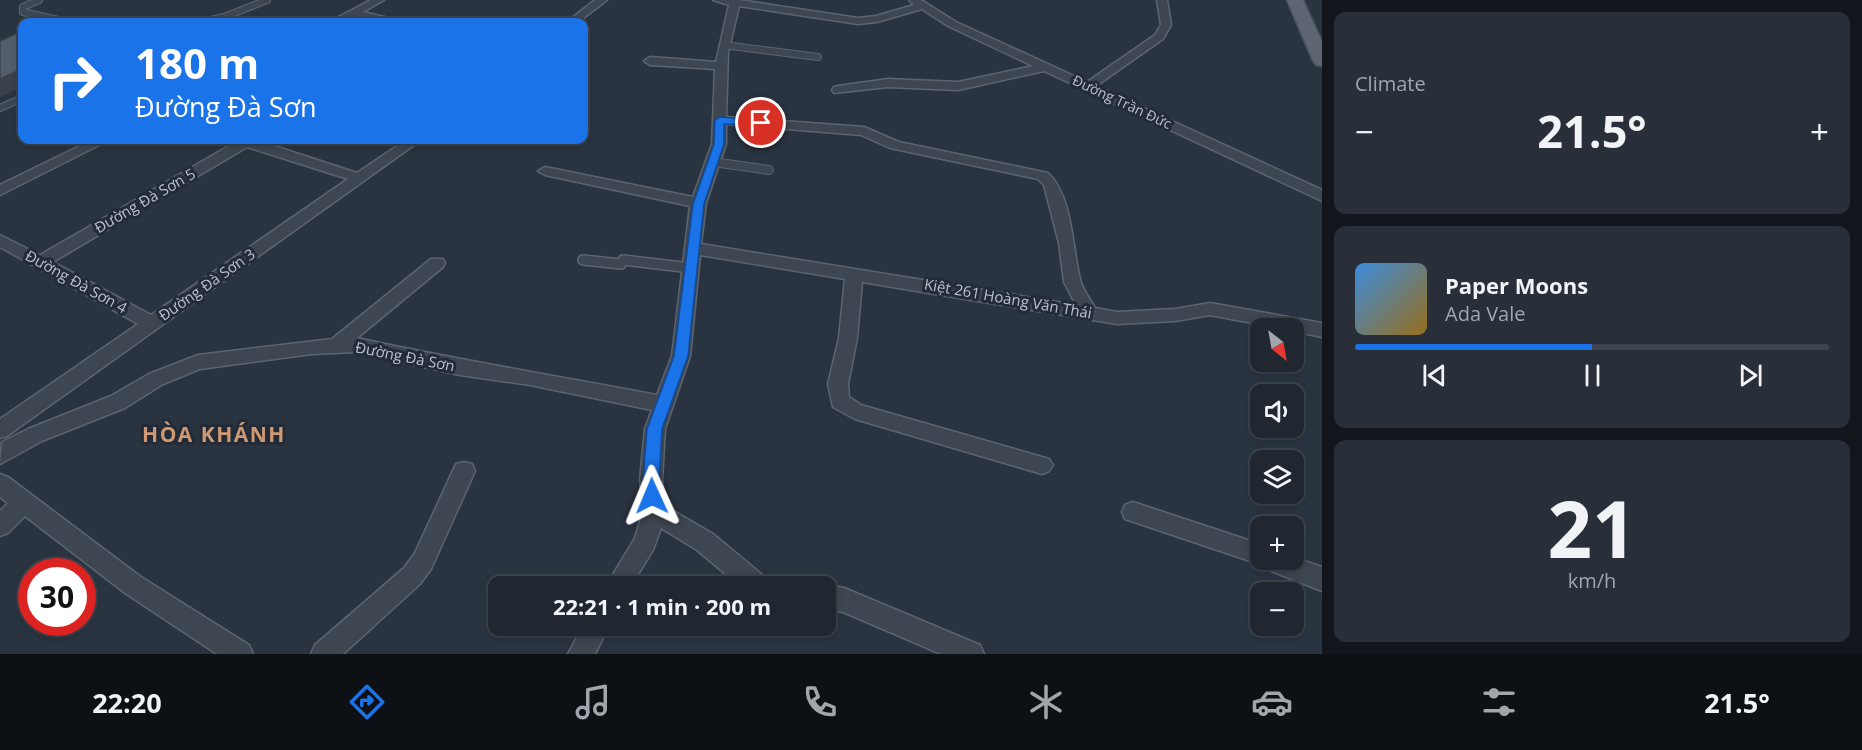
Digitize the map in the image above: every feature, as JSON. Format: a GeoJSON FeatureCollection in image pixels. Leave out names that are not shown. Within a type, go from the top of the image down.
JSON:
{"type":"FeatureCollection","features":[{"type":"Feature","properties":{"kind":"main road"},"geometry":{"type":"LineString","coordinates":[[1295,0],[1322,61]]}},
{"type":"Feature","properties":{"kind":"main road"},"geometry":{"type":"LineString","coordinates":[[1310,0],[1322,24]]}},
{"type":"Feature","properties":{"kind":"street"},"geometry":{"type":"LineString","coordinates":[[342,18],[378,0]]}},
{"type":"Feature","properties":{"kind":"street"},"geometry":{"type":"LineString","coordinates":[[577,18],[602,0]]}},
{"type":"Feature","properties":{"kind":"street"},"geometry":{"type":"LineString","coordinates":[[1089,86],[1159,37],[1166,25],[1162,0]]}},
{"type":"Feature","properties":{"kind":"street"},"geometry":{"type":"LineString","coordinates":[[624,576],[645,542],[654,512],[651,480],[655,429],[681,356],[698,204],[719,144],[726,1]]}},
{"type":"Feature","properties":{"kind":"street","name":"Đường Trần Đức"},"geometry":{"type":"LineString","coordinates":[[726,1],[858,21],[877,19],[918,3],[952,24],[1322,196]]}},
{"type":"Feature","properties":{"kind":"street"},"geometry":{"type":"LineString","coordinates":[[353,13],[375,18]]}},
{"type":"Feature","properties":{"kind":"street"},"geometry":{"type":"LineString","coordinates":[[650,61],[722,66]]}},
{"type":"Feature","properties":{"kind":"street"},"geometry":{"type":"LineString","coordinates":[[838,90],[888,83],[958,86],[1047,67]]}},
{"type":"Feature","properties":{"kind":"street"},"geometry":{"type":"LineString","coordinates":[[720,120],[864,131],[894,145],[1031,172],[1048,180],[1067,243],[1072,282],[1089,313]]}},
{"type":"Feature","properties":{"kind":"street"},"geometry":{"type":"LineString","coordinates":[[0,191],[94,144]]}},
{"type":"Feature","properties":{"kind":"street","name":"Đường Đà Sơn 5"},"geometry":{"type":"LineString","coordinates":[[40,262],[238,144]]}},
{"type":"Feature","properties":{"kind":"street"},"geometry":{"type":"LineString","coordinates":[[257,144],[359,178]]}},
{"type":"Feature","properties":{"kind":"street","name":"Đường Đà Sơn 3"},"geometry":{"type":"LineString","coordinates":[[0,430],[408,144]]}},
{"type":"Feature","properties":{"kind":"street"},"geometry":{"type":"LineString","coordinates":[[545,171],[698,204]]}},
{"type":"Feature","properties":{"kind":"street","name":"Đường Đà Sơn 4"},"geometry":{"type":"LineString","coordinates":[[0,240],[152,324]]}},
{"type":"Feature","properties":{"kind":"street","name":"Kiệt 261 Hoàng Văn Thái"},"geometry":{"type":"LineString","coordinates":[[693,248],[1117,318],[1175,315],[1210,309],[1322,330]]}},
{"type":"Feature","properties":{"kind":"street"},"geometry":{"type":"LineString","coordinates":[[336,346],[437,263]]}},
{"type":"Feature","properties":{"kind":"street"},"geometry":{"type":"LineString","coordinates":[[854,273],[848,338],[838,384],[840,401],[855,411],[1042,465]]}},
{"type":"Feature","properties":{"kind":"street","name":"Đường Đà Sơn"},"geometry":{"type":"LineString","coordinates":[[0,455],[35,435],[118,402],[156,379],[198,362],[312,347],[356,345],[460,368],[530,378],[664,404]]}},
{"type":"Feature","properties":{"kind":"street"},"geometry":{"type":"LineString","coordinates":[[324,654],[412,576],[423,561],[464,471]]}},
{"type":"Feature","properties":{"kind":"street"},"geometry":{"type":"LineString","coordinates":[[0,484],[133,585],[240,654]]}},
{"type":"Feature","properties":{"kind":"street"},"geometry":{"type":"LineString","coordinates":[[0,526],[24,502]]}},
{"type":"Feature","properties":{"kind":"street"},"geometry":{"type":"LineString","coordinates":[[654,512],[705,542],[747,576]]}},
{"type":"Feature","properties":{"kind":"street"},"geometry":{"type":"LineString","coordinates":[[1132,512],[1250,552]]}},
{"type":"Feature","properties":{"kind":"street"},"geometry":{"type":"LineString","coordinates":[[1298,570],[1322,579]]}},
{"type":"Feature","properties":{"kind":"street"},"geometry":{"type":"LineString","coordinates":[[836,598],[971,654]]}},
{"type":"Feature","properties":{"kind":"street"},"geometry":{"type":"LineString","coordinates":[[581,654],[591,636]]}},
{"type":"Feature","properties":{"kind":"lane"},"geometry":{"type":"LineString","coordinates":[[39,0],[23,7],[23,12],[49,18]]}},
{"type":"Feature","properties":{"kind":"lane"},"geometry":{"type":"LineString","coordinates":[[220,18],[267,0]]}},
{"type":"Feature","properties":{"kind":"lane"},"geometry":{"type":"LineString","coordinates":[[724,45],[818,57]]}},
{"type":"Feature","properties":{"kind":"lane"},"geometry":{"type":"LineString","coordinates":[[0,108],[18,100]]}},
{"type":"Feature","properties":{"kind":"lane"},"geometry":{"type":"LineString","coordinates":[[712,162],[769,170]]}},
{"type":"Feature","properties":{"kind":"lane"},"geometry":{"type":"LineString","coordinates":[[583,260],[621,264],[623,260],[691,268]]}},
{"type":"Feature","properties":{"kind":"building"},"geometry":{"type":"Polygon","coordinates":[[[18,33],[18,71],[0,79],[0,41],[18,33]]]}},
{"type":"Feature","properties":{"kind":"district","name":"HÒA KHÁNH"},"geometry":{"type":"Point","coordinates":[214,435]}},
{"type":"Feature","properties":{"kind":"route"},"geometry":{"type":"LineString","coordinates":[[652,496],[655,429],[681,356],[698,204],[719,144],[720,120],[761,123]]}}]}
